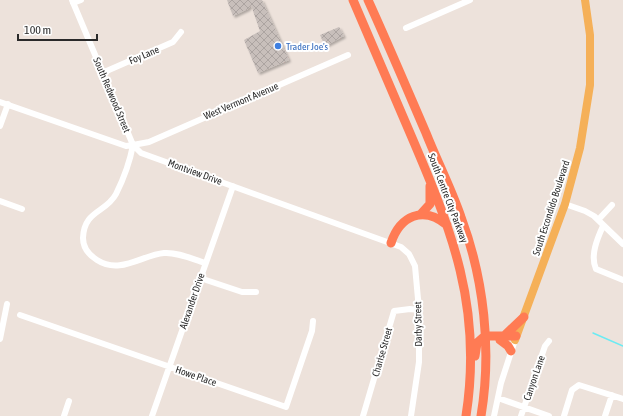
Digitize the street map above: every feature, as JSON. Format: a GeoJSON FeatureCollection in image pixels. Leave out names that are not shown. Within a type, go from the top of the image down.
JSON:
{"type":"FeatureCollection","features":[{"type":"Feature","properties":{"kind":"highway","name":"South Centre City Parkway"},"geometry":{"type":"LineString","coordinates":[[353,0],[430,178],[448,226],[460,265],[467,303],[470,339],[468,401],[466,416]]}},
{"type":"Feature","properties":{"kind":"highway","name":"South Centre City Parkway"},"geometry":{"type":"LineString","coordinates":[[368,0],[461,217],[474,261],[483,311],[485,377],[481,416]]}},
{"type":"Feature","properties":{"kind":"highway"},"geometry":{"type":"LineString","coordinates":[[420,215],[430,204],[430,178]]}},
{"type":"Feature","properties":{"kind":"highway"},"geometry":{"type":"LineString","coordinates":[[390,243],[400,225],[407,219],[420,215],[439,218],[448,226]]}},
{"type":"Feature","properties":{"kind":"highway"},"geometry":{"type":"LineString","coordinates":[[467,303],[472,307],[475,330],[484,338]]}},
{"type":"Feature","properties":{"kind":"highway"},"geometry":{"type":"LineString","coordinates":[[483,311],[492,327],[502,337],[511,352]]}},
{"type":"Feature","properties":{"kind":"highway"},"geometry":{"type":"LineString","coordinates":[[502,337],[524,317]]}},
{"type":"Feature","properties":{"kind":"highway"},"geometry":{"type":"LineString","coordinates":[[468,401],[473,382],[476,346],[484,338],[516,338]]}},
{"type":"Feature","properties":{"kind":"main road","name":"South Escondido Boulevard"},"geometry":{"type":"LineString","coordinates":[[516,338],[565,204],[580,148],[588,104],[590,35],[585,0]]}},
{"type":"Feature","properties":{"kind":"street"},"geometry":{"type":"LineString","coordinates":[[72,2],[81,0]]}},
{"type":"Feature","properties":{"kind":"street"},"geometry":{"type":"LineString","coordinates":[[406,28],[470,0]]}},
{"type":"Feature","properties":{"kind":"street","name":"South Redwood Street"},"geometry":{"type":"LineString","coordinates":[[72,2],[133,145]]}},
{"type":"Feature","properties":{"kind":"street","name":"Foy Lane"},"geometry":{"type":"LineString","coordinates":[[102,73],[173,42],[181,32]]}},
{"type":"Feature","properties":{"kind":"street","name":"West Vermont Avenue"},"geometry":{"type":"LineString","coordinates":[[133,145],[149,142],[348,55]]}},
{"type":"Feature","properties":{"kind":"street","name":"Montview Drive"},"geometry":{"type":"LineString","coordinates":[[0,102],[126,146],[133,145],[141,153],[390,243]]}},
{"type":"Feature","properties":{"kind":"street"},"geometry":{"type":"LineString","coordinates":[[0,126],[8,104]]}},
{"type":"Feature","properties":{"kind":"street"},"geometry":{"type":"LineString","coordinates":[[133,145],[115,195],[88,218],[83,236],[85,247],[92,257],[100,262],[116,266],[132,263],[163,253],[180,255],[205,264]]}},
{"type":"Feature","properties":{"kind":"street","name":"Alexander Drive"},"geometry":{"type":"LineString","coordinates":[[152,416],[232,186]]}},
{"type":"Feature","properties":{"kind":"street"},"geometry":{"type":"LineString","coordinates":[[0,202],[22,209]]}},
{"type":"Feature","properties":{"kind":"street"},"geometry":{"type":"LineString","coordinates":[[565,204],[585,210],[598,220],[623,244]]}},
{"type":"Feature","properties":{"kind":"street"},"geometry":{"type":"LineString","coordinates":[[598,220],[612,205]]}},
{"type":"Feature","properties":{"kind":"street"},"geometry":{"type":"LineString","coordinates":[[603,226],[596,241],[593,262],[596,270],[623,280]]}},
{"type":"Feature","properties":{"kind":"street","name":"Darby Street"},"geometry":{"type":"LineString","coordinates":[[390,243],[401,247],[409,254],[414,266],[419,310],[419,362],[411,416]]}},
{"type":"Feature","properties":{"kind":"street"},"geometry":{"type":"LineString","coordinates":[[200,278],[242,292],[256,292]]}},
{"type":"Feature","properties":{"kind":"street"},"geometry":{"type":"LineString","coordinates":[[0,339],[7,304]]}},
{"type":"Feature","properties":{"kind":"street","name":"Charise Street"},"geometry":{"type":"LineString","coordinates":[[363,416],[394,311],[410,309],[419,310]]}},
{"type":"Feature","properties":{"kind":"street","name":"Howe Place"},"geometry":{"type":"LineString","coordinates":[[20,315],[286,407],[314,321]]}},
{"type":"Feature","properties":{"kind":"street","name":"South Escondido Boulevard"},"geometry":{"type":"LineString","coordinates":[[494,416],[516,338]]}},
{"type":"Feature","properties":{"kind":"street","name":"Canyon Lane"},"geometry":{"type":"LineString","coordinates":[[521,416],[545,346],[549,341]]}},
{"type":"Feature","properties":{"kind":"street"},"geometry":{"type":"LineString","coordinates":[[564,416],[572,390],[579,385],[623,399]]}},
{"type":"Feature","properties":{"kind":"street"},"geometry":{"type":"LineString","coordinates":[[605,416],[612,395]]}},
{"type":"Feature","properties":{"kind":"street"},"geometry":{"type":"LineString","coordinates":[[498,398],[549,416]]}},
{"type":"Feature","properties":{"kind":"street"},"geometry":{"type":"LineString","coordinates":[[64,416],[69,401]]}},
{"type":"Feature","properties":{"kind":"building"},"geometry":{"type":"Polygon","coordinates":[[[227,0],[262,0],[289,60],[258,73],[244,40],[260,31],[251,5],[248,9],[233,16],[227,0]]]}},
{"type":"Feature","properties":{"kind":"building"},"geometry":{"type":"Polygon","coordinates":[[[339,27],[344,36],[325,46],[320,35],[339,27]]]}},
{"type":"Feature","properties":{"kind":"waterway"},"geometry":{"type":"LineString","coordinates":[[593,333],[623,346]]}},
{"type":"Feature","properties":{"kind":"place","name":"Trader Joe's"},"geometry":{"type":"Point","coordinates":[278,46]}}]}
